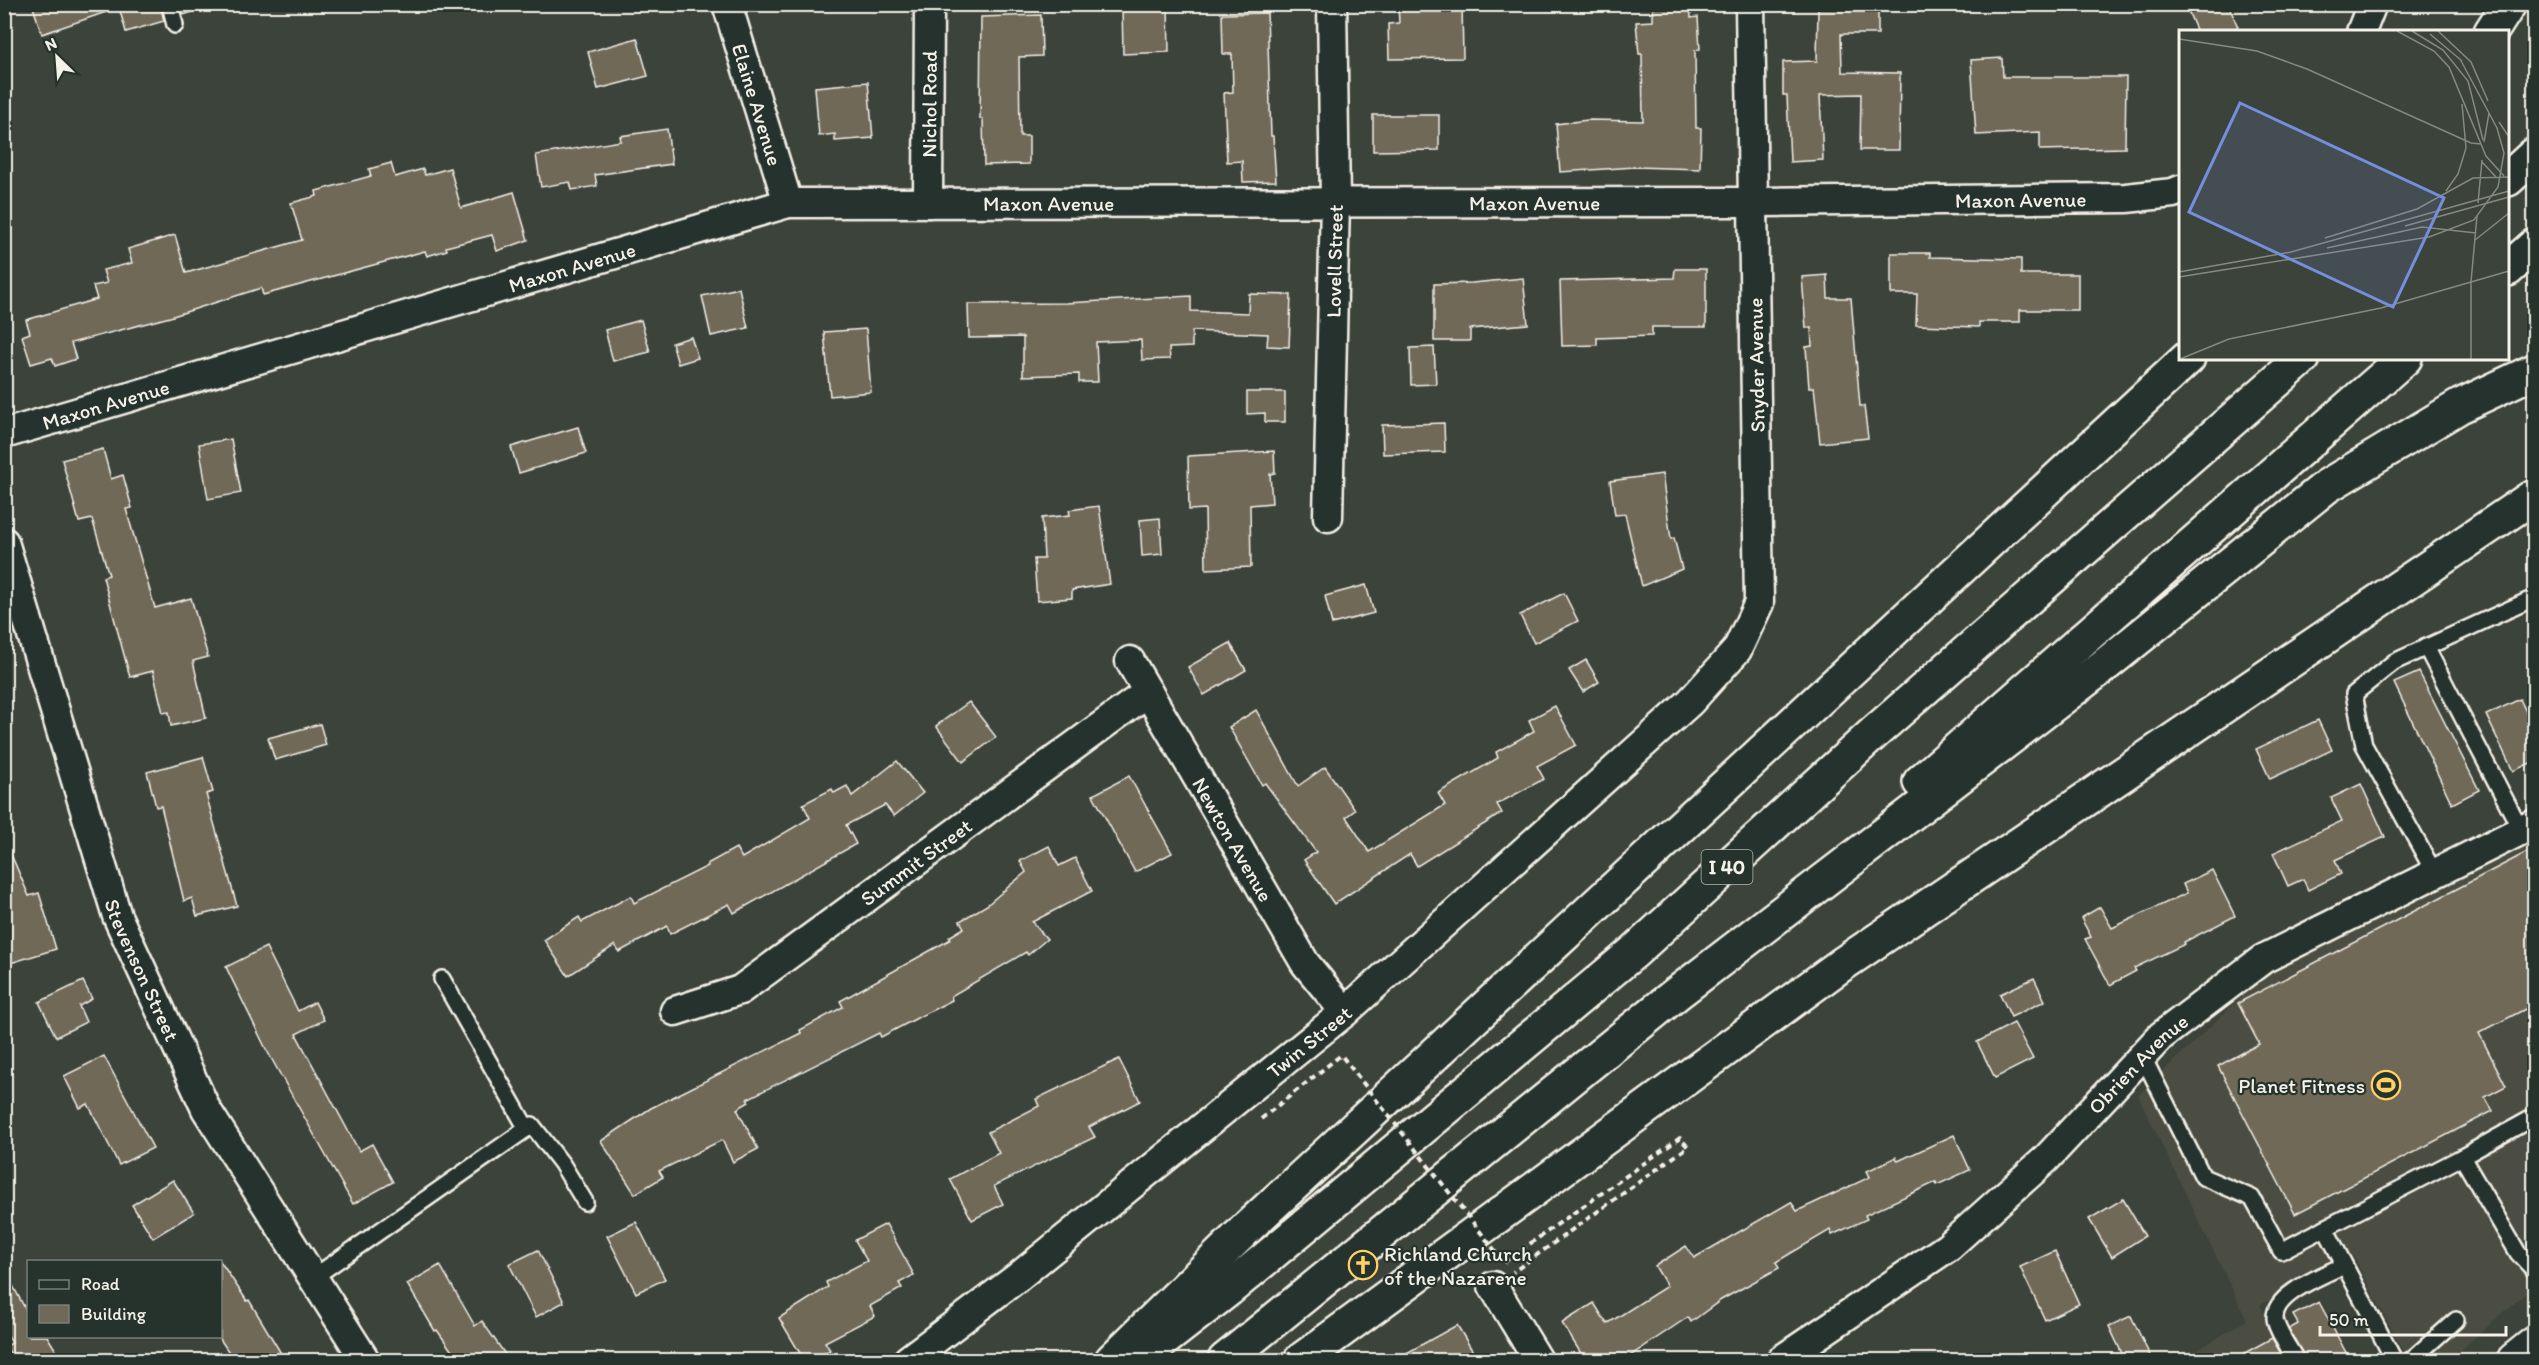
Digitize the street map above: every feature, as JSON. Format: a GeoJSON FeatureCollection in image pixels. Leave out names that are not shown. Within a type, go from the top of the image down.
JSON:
{"type":"FeatureCollection","features":[{"type":"Feature","properties":{"kind":"main road"},"geometry":{"type":"LineString","coordinates":[[2477,30],[2490,4]]}},
{"type":"Feature","properties":{"kind":"main road"},"geometry":{"type":"LineString","coordinates":[[2492,30],[2509,4]]}},
{"type":"Feature","properties":{"kind":"main road"},"geometry":{"type":"LineString","coordinates":[[2509,178],[2535,155]]}},
{"type":"Feature","properties":{"kind":"main road"},"geometry":{"type":"LineString","coordinates":[[2509,268],[2535,246]]}},
{"type":"Feature","properties":{"kind":"main road"},"geometry":{"type":"LineString","coordinates":[[1112,1360],[1249,1226],[2186,360]]}},
{"type":"Feature","properties":{"kind":"main road","name":"I 40"},"geometry":{"type":"LineString","coordinates":[[1138,1360],[1229,1289],[1634,952],[1875,732],[2301,360]]}},
{"type":"Feature","properties":{"kind":"main road"},"geometry":{"type":"LineString","coordinates":[[1676,994],[2403,360]]}},
{"type":"Feature","properties":{"kind":"main road"},"geometry":{"type":"LineString","coordinates":[[1225,1360],[1676,994],[2105,665],[2327,486],[2460,406],[2535,371]]}},
{"type":"Feature","properties":{"kind":"main road"},"geometry":{"type":"LineString","coordinates":[[1301,1360],[1841,965],[2535,496]]}},
{"type":"Feature","properties":{"kind":"main road"},"geometry":{"type":"LineString","coordinates":[[2514,1360],[2535,1344]]}},
{"type":"Feature","properties":{"kind":"street","name":"Elaine Avenue"},"geometry":{"type":"LineString","coordinates":[[727,4],[788,203]]}},
{"type":"Feature","properties":{"kind":"street","name":"Nichol Road"},"geometry":{"type":"LineString","coordinates":[[928,4],[928,202]]}},
{"type":"Feature","properties":{"kind":"street","name":"Lovell Street"},"geometry":{"type":"LineString","coordinates":[[1328,517],[1335,201],[1332,4]]}},
{"type":"Feature","properties":{"kind":"street","name":"Snyder Avenue"},"geometry":{"type":"LineString","coordinates":[[1690,702],[1737,650],[1759,603],[1750,4]]}},
{"type":"Feature","properties":{"kind":"street"},"geometry":{"type":"LineString","coordinates":[[2362,30],[2372,4]]}},
{"type":"Feature","properties":{"kind":"street","name":"Maxon Avenue"},"geometry":{"type":"LineString","coordinates":[[4,434],[788,203],[1753,202],[2126,198],[2173,194],[2179,191]]}},
{"type":"Feature","properties":{"kind":"street","name":"Stevenson Street"},"geometry":{"type":"LineString","coordinates":[[4,542],[117,916],[206,1109],[365,1360]]}},
{"type":"Feature","properties":{"kind":"street","name":"Newton Avenue"},"geometry":{"type":"LineString","coordinates":[[1130,661],[1305,963],[1345,1012]]}},
{"type":"Feature","properties":{"kind":"street","name":"Summit Street"},"geometry":{"type":"LineString","coordinates":[[675,1011],[740,990],[1148,692]]}},
{"type":"Feature","properties":{"kind":"street","name":"Twin Street"},"geometry":{"type":"LineString","coordinates":[[908,1360],[1027,1270],[1345,1012],[1690,702]]}},
{"type":"Feature","properties":{"kind":"street","name":"Obrien Avenue"},"geometry":{"type":"LineString","coordinates":[[1781,1360],[1948,1247],[2046,1159],[2161,1036],[2263,959],[2528,827]]}},
{"type":"Feature","properties":{"kind":"street"},"geometry":{"type":"LineString","coordinates":[[1493,1286],[1539,1360]]}},
{"type":"Feature","properties":{"kind":"lane"},"geometry":{"type":"LineString","coordinates":[[170,4],[175,25]]}},
{"type":"Feature","properties":{"kind":"lane"},"geometry":{"type":"LineString","coordinates":[[2435,874],[2364,745],[2354,694],[2394,662],[2535,598]]}},
{"type":"Feature","properties":{"kind":"lane"},"geometry":{"type":"LineString","coordinates":[[2426,647],[2528,827]]}},
{"type":"Feature","properties":{"kind":"lane"},"geometry":{"type":"LineString","coordinates":[[442,979],[527,1129]]}},
{"type":"Feature","properties":{"kind":"lane"},"geometry":{"type":"LineString","coordinates":[[2142,1055],[2202,1177],[2252,1198],[2280,1251],[2535,1117]]}},
{"type":"Feature","properties":{"kind":"lane"},"geometry":{"type":"LineString","coordinates":[[314,1277],[532,1125],[562,1164],[585,1202]]}},
{"type":"Feature","properties":{"kind":"lane"},"geometry":{"type":"LineString","coordinates":[[2462,1156],[2518,1253],[2535,1270]]}},
{"type":"Feature","properties":{"kind":"lane"},"geometry":{"type":"LineString","coordinates":[[2325,1228],[2394,1360]]}},
{"type":"Feature","properties":{"kind":"lane"},"geometry":{"type":"LineString","coordinates":[[2296,1360],[2275,1319],[2278,1305],[2287,1295],[2344,1265]]}},
{"type":"Feature","properties":{"kind":"lane"},"geometry":{"type":"LineString","coordinates":[[2411,1360],[2456,1320]]}},
{"type":"Feature","properties":{"kind":"path"},"geometry":{"type":"LineString","coordinates":[[1261,1119],[1341,1055],[1504,1262],[1680,1138],[1688,1147],[1493,1286]]}},
{"type":"Feature","properties":{"kind":"shaded area"},"geometry":{"type":"Polygon","coordinates":[[[2534,839],[2534,1286],[2449,1360],[2408,1360],[2353,1255],[2260,1305],[2288,1360],[2181,1360],[2247,1320],[2138,1095],[2271,969],[2534,839]]]}},
{"type":"Feature","properties":{"kind":"building"},"geometry":{"type":"Polygon","coordinates":[[[32,4],[118,4],[118,8],[42,34],[32,4]]]}},
{"type":"Feature","properties":{"kind":"building"},"geometry":{"type":"Polygon","coordinates":[[[118,4],[160,4],[164,21],[126,32],[118,4]]]}},
{"type":"Feature","properties":{"kind":"building"},"geometry":{"type":"Polygon","coordinates":[[[180,4],[201,4],[202,9],[183,15],[180,4]]]}},
{"type":"Feature","properties":{"kind":"building"},"geometry":{"type":"Polygon","coordinates":[[[1398,4],[1462,4],[1463,58],[1389,59],[1388,24],[1399,23],[1398,4]]]}},
{"type":"Feature","properties":{"kind":"building"},"geometry":{"type":"Polygon","coordinates":[[[1653,4],[1690,4],[1691,18],[1698,17],[1700,49],[1695,50],[1696,128],[1701,128],[1700,169],[1635,167],[1560,172],[1556,124],[1588,120],[1643,121],[1642,54],[1639,54],[1636,22],[1653,21],[1653,4]]]}},
{"type":"Feature","properties":{"kind":"building"},"geometry":{"type":"Polygon","coordinates":[[[1840,4],[1878,4],[1878,34],[1841,34],[1842,72],[1900,73],[1899,150],[1860,150],[1861,94],[1820,95],[1823,160],[1790,162],[1787,95],[1783,95],[1783,62],[1817,61],[1818,8],[1840,8],[1840,4]]]}},
{"type":"Feature","properties":{"kind":"building"},"geometry":{"type":"Polygon","coordinates":[[[2185,4],[2228,4],[2238,27],[2231,30],[2196,30],[2185,4]]]}},
{"type":"Feature","properties":{"kind":"building"},"geometry":{"type":"Polygon","coordinates":[[[1168,5],[1169,52],[1123,54],[1122,7],[1168,5]]]}},
{"type":"Feature","properties":{"kind":"building"},"geometry":{"type":"Polygon","coordinates":[[[1267,13],[1271,136],[1273,136],[1276,181],[1243,182],[1242,161],[1227,162],[1224,93],[1233,92],[1232,54],[1223,54],[1222,14],[1267,13]]]}},
{"type":"Feature","properties":{"kind":"building"},"geometry":{"type":"Polygon","coordinates":[[[1041,15],[1042,56],[1019,57],[1020,136],[1029,136],[1029,164],[984,165],[983,119],[980,119],[981,17],[1041,15]]]}},
{"type":"Feature","properties":{"kind":"building"},"geometry":{"type":"Polygon","coordinates":[[[637,38],[648,76],[598,89],[588,52],[637,38]]]}},
{"type":"Feature","properties":{"kind":"building"},"geometry":{"type":"Polygon","coordinates":[[[2002,58],[2003,77],[2126,77],[2125,148],[2040,150],[2040,132],[1976,135],[1971,60],[2002,58]]]}},
{"type":"Feature","properties":{"kind":"building"},"geometry":{"type":"Polygon","coordinates":[[[868,82],[873,138],[835,141],[835,134],[819,136],[815,87],[868,82]]]}},
{"type":"Feature","properties":{"kind":"building"},"geometry":{"type":"Polygon","coordinates":[[[1373,115],[1439,115],[1439,150],[1373,151],[1373,115]]]}},
{"type":"Feature","properties":{"kind":"building"},"geometry":{"type":"Polygon","coordinates":[[[667,129],[672,164],[595,175],[597,186],[572,190],[570,182],[541,187],[536,155],[621,141],[620,136],[667,129]]]}},
{"type":"Feature","properties":{"kind":"building"},"geometry":{"type":"Polygon","coordinates":[[[391,163],[395,177],[423,169],[425,175],[450,168],[461,208],[514,192],[528,240],[497,251],[492,235],[446,247],[447,250],[427,256],[425,251],[263,295],[261,288],[170,317],[71,343],[76,359],[55,366],[52,358],[31,364],[22,336],[30,333],[26,320],[97,299],[93,286],[107,283],[103,270],[132,263],[128,249],[175,235],[186,273],[302,240],[291,203],[317,196],[316,191],[371,176],[369,169],[391,163]]]}},
{"type":"Feature","properties":{"kind":"building"},"geometry":{"type":"Polygon","coordinates":[[[1891,253],[1930,253],[1930,257],[2021,259],[2021,274],[2078,274],[2078,310],[2020,310],[2020,322],[1979,322],[1979,327],[1916,325],[1917,294],[1891,294],[1891,253]]]}},
{"type":"Feature","properties":{"kind":"building"},"geometry":{"type":"Polygon","coordinates":[[[1675,269],[1706,269],[1706,327],[1652,327],[1652,336],[1597,338],[1597,345],[1562,346],[1560,281],[1674,278],[1675,269]]]}},
{"type":"Feature","properties":{"kind":"building"},"geometry":{"type":"Polygon","coordinates":[[[1827,275],[1828,298],[1851,298],[1860,406],[1864,406],[1868,438],[1820,443],[1814,387],[1809,388],[1806,347],[1812,346],[1811,328],[1806,328],[1802,277],[1827,275]]]}},
{"type":"Feature","properties":{"kind":"building"},"geometry":{"type":"Polygon","coordinates":[[[1523,278],[1528,324],[1470,329],[1470,341],[1434,341],[1434,284],[1523,278]]]}},
{"type":"Feature","properties":{"kind":"building"},"geometry":{"type":"Polygon","coordinates":[[[739,288],[748,328],[711,336],[702,296],[739,288]]]}},
{"type":"Feature","properties":{"kind":"building"},"geometry":{"type":"Polygon","coordinates":[[[1249,294],[1291,295],[1289,347],[1267,346],[1268,334],[1192,331],[1192,347],[1169,348],[1170,359],[1142,360],[1141,340],[1096,342],[1098,382],[1079,382],[1079,374],[1023,376],[1023,337],[969,338],[968,304],[1066,303],[1191,296],[1191,311],[1248,313],[1249,294]]]}},
{"type":"Feature","properties":{"kind":"building"},"geometry":{"type":"Polygon","coordinates":[[[641,320],[650,352],[613,361],[605,330],[641,320]]]}},
{"type":"Feature","properties":{"kind":"building"},"geometry":{"type":"Polygon","coordinates":[[[866,329],[871,392],[830,396],[824,332],[866,329]]]}},
{"type":"Feature","properties":{"kind":"building"},"geometry":{"type":"Polygon","coordinates":[[[691,337],[698,358],[678,364],[672,343],[691,337]]]}},
{"type":"Feature","properties":{"kind":"building"},"geometry":{"type":"Polygon","coordinates":[[[1434,347],[1436,384],[1411,385],[1410,348],[1434,347]]]}},
{"type":"Feature","properties":{"kind":"building"},"geometry":{"type":"Polygon","coordinates":[[[1247,392],[1285,392],[1285,422],[1265,422],[1265,413],[1247,414],[1247,392]]]}},
{"type":"Feature","properties":{"kind":"building"},"geometry":{"type":"Polygon","coordinates":[[[1444,423],[1445,452],[1383,454],[1382,425],[1444,423]]]}},
{"type":"Feature","properties":{"kind":"building"},"geometry":{"type":"Polygon","coordinates":[[[578,427],[586,453],[519,473],[511,447],[578,427]]]}},
{"type":"Feature","properties":{"kind":"building"},"geometry":{"type":"Polygon","coordinates":[[[231,439],[241,493],[208,499],[199,444],[231,439]]]}},
{"type":"Feature","properties":{"kind":"building"},"geometry":{"type":"Polygon","coordinates":[[[103,449],[111,479],[123,475],[132,508],[126,509],[155,608],[191,598],[208,657],[193,661],[206,718],[171,726],[169,712],[163,713],[153,671],[130,677],[103,577],[109,575],[92,519],[79,522],[62,460],[103,449]]]}},
{"type":"Feature","properties":{"kind":"building"},"geometry":{"type":"Polygon","coordinates":[[[1274,451],[1275,473],[1270,474],[1272,503],[1250,505],[1251,567],[1206,569],[1205,509],[1189,510],[1188,456],[1274,451]]]}},
{"type":"Feature","properties":{"kind":"building"},"geometry":{"type":"Polygon","coordinates":[[[1662,474],[1671,539],[1674,538],[1682,569],[1642,586],[1625,514],[1615,515],[1610,481],[1662,474]]]}},
{"type":"Feature","properties":{"kind":"building"},"geometry":{"type":"Polygon","coordinates":[[[1099,506],[1110,584],[1072,590],[1072,598],[1037,601],[1034,559],[1044,559],[1042,518],[1070,515],[1069,510],[1099,506]]]}},
{"type":"Feature","properties":{"kind":"building"},"geometry":{"type":"Polygon","coordinates":[[[1160,518],[1162,554],[1142,556],[1140,520],[1160,518]]]}},
{"type":"Feature","properties":{"kind":"building"},"geometry":{"type":"Polygon","coordinates":[[[1366,585],[1374,613],[1332,624],[1325,596],[1366,585]]]}},
{"type":"Feature","properties":{"kind":"building"},"geometry":{"type":"Polygon","coordinates":[[[1564,593],[1578,621],[1534,643],[1520,615],[1564,593]]]}},
{"type":"Feature","properties":{"kind":"building"},"geometry":{"type":"Polygon","coordinates":[[[1230,643],[1246,670],[1204,695],[1188,667],[1230,643]]]}},
{"type":"Feature","properties":{"kind":"building"},"geometry":{"type":"Polygon","coordinates":[[[1586,660],[1599,682],[1583,692],[1569,670],[1586,660]]]}},
{"type":"Feature","properties":{"kind":"building"},"geometry":{"type":"Polygon","coordinates":[[[2419,672],[2479,790],[2452,804],[2394,683],[2419,672]]]}},
{"type":"Feature","properties":{"kind":"building"},"geometry":{"type":"Polygon","coordinates":[[[2520,699],[2535,731],[2535,761],[2513,771],[2486,715],[2520,699]]]}},
{"type":"Feature","properties":{"kind":"building"},"geometry":{"type":"Polygon","coordinates":[[[969,702],[996,737],[963,762],[936,726],[969,702]]]}},
{"type":"Feature","properties":{"kind":"building"},"geometry":{"type":"Polygon","coordinates":[[[1555,706],[1576,745],[1537,766],[1544,779],[1497,804],[1502,813],[1417,866],[1410,854],[1334,904],[1304,860],[1316,852],[1265,783],[1262,785],[1229,727],[1256,710],[1298,786],[1325,767],[1355,810],[1346,817],[1369,852],[1445,805],[1438,793],[1498,758],[1496,752],[1534,731],[1529,720],[1555,706]]]}},
{"type":"Feature","properties":{"kind":"building"},"geometry":{"type":"Polygon","coordinates":[[[2318,720],[2332,750],[2270,779],[2256,749],[2318,720]]]}},
{"type":"Feature","properties":{"kind":"building"},"geometry":{"type":"Polygon","coordinates":[[[320,724],[326,745],[275,760],[268,738],[320,724]]]}},
{"type":"Feature","properties":{"kind":"building"},"geometry":{"type":"Polygon","coordinates":[[[203,757],[213,792],[206,794],[237,906],[197,916],[192,898],[184,901],[161,806],[156,807],[147,772],[203,757]]]}},
{"type":"Feature","properties":{"kind":"building"},"geometry":{"type":"Polygon","coordinates":[[[897,761],[923,793],[894,816],[885,805],[846,825],[856,844],[734,913],[729,904],[670,934],[667,926],[619,952],[615,945],[568,976],[544,940],[579,917],[582,922],[631,896],[634,903],[708,866],[707,864],[736,848],[742,858],[810,818],[803,804],[832,789],[834,793],[847,786],[852,796],[897,761]]]}},
{"type":"Feature","properties":{"kind":"building"},"geometry":{"type":"Polygon","coordinates":[[[1129,776],[1172,853],[1135,872],[1093,795],[1129,776]]]}},
{"type":"Feature","properties":{"kind":"building"},"geometry":{"type":"Polygon","coordinates":[[[2361,784],[2385,837],[2335,860],[2341,874],[2308,890],[2303,879],[2288,886],[2273,853],[2342,821],[2331,798],[2361,784]]]}},
{"type":"Feature","properties":{"kind":"building"},"geometry":{"type":"Polygon","coordinates":[[[4,838],[29,896],[39,893],[56,949],[4,965],[4,838]]]}},
{"type":"Feature","properties":{"kind":"building"},"geometry":{"type":"Polygon","coordinates":[[[1049,846],[1059,866],[1075,858],[1092,891],[1032,922],[1047,939],[1028,955],[1026,952],[951,996],[952,1000],[881,1037],[879,1033],[747,1099],[749,1102],[737,1109],[758,1149],[733,1162],[722,1140],[659,1171],[663,1177],[635,1194],[601,1141],[651,1108],[801,1033],[800,1030],[843,1007],[840,1001],[951,939],[949,937],[964,928],[960,921],[987,905],[1026,872],[1020,861],[1049,846]]]}},
{"type":"Feature","properties":{"kind":"building"},"geometry":{"type":"Polygon","coordinates":[[[2535,848],[2535,1004],[2479,1033],[2506,1086],[2485,1097],[2493,1111],[2295,1214],[2218,1066],[2259,1044],[2238,1003],[2535,848]]]}},
{"type":"Feature","properties":{"kind":"building"},"geometry":{"type":"Polygon","coordinates":[[[2212,870],[2235,916],[2184,942],[2185,944],[2134,968],[2136,971],[2110,985],[2085,939],[2091,937],[2081,918],[2100,907],[2112,928],[2187,893],[2183,884],[2212,870]]]}},
{"type":"Feature","properties":{"kind":"building"},"geometry":{"type":"Polygon","coordinates":[[[266,947],[298,1011],[315,1002],[324,1020],[296,1034],[359,1151],[372,1144],[393,1182],[353,1204],[266,1049],[226,967],[266,947]]]}},
{"type":"Feature","properties":{"kind":"building"},"geometry":{"type":"Polygon","coordinates":[[[2034,978],[2045,1001],[2011,1017],[2000,994],[2034,978]]]}},
{"type":"Feature","properties":{"kind":"building"},"geometry":{"type":"Polygon","coordinates":[[[83,981],[92,999],[79,1006],[86,1022],[56,1037],[39,1002],[83,981]]]}},
{"type":"Feature","properties":{"kind":"building"},"geometry":{"type":"Polygon","coordinates":[[[2014,1023],[2033,1059],[1995,1078],[1977,1042],[2014,1023]]]}},
{"type":"Feature","properties":{"kind":"building"},"geometry":{"type":"Polygon","coordinates":[[[104,1056],[153,1148],[119,1165],[88,1104],[80,1108],[64,1076],[104,1056]]]}},
{"type":"Feature","properties":{"kind":"building"},"geometry":{"type":"Polygon","coordinates":[[[1119,1059],[1140,1101],[1089,1127],[1095,1137],[994,1186],[1003,1204],[972,1220],[950,1179],[999,1153],[988,1132],[1039,1106],[1036,1099],[1119,1059]]]}},
{"type":"Feature","properties":{"kind":"building"},"geometry":{"type":"Polygon","coordinates":[[[1954,1135],[1970,1170],[1937,1185],[1936,1182],[1865,1215],[1867,1219],[1832,1235],[1830,1230],[1776,1262],[1779,1268],[1721,1300],[1691,1322],[1688,1317],[1624,1360],[1585,1360],[1562,1323],[1594,1303],[1607,1324],[1667,1286],[1655,1266],[1686,1246],[1694,1258],[1791,1202],[1797,1211],[1870,1177],[1867,1171],[1896,1157],[1898,1161],[1954,1135]]]}},
{"type":"Feature","properties":{"kind":"building"},"geometry":{"type":"Polygon","coordinates":[[[173,1180],[194,1213],[153,1238],[132,1205],[173,1180]]]}},
{"type":"Feature","properties":{"kind":"building"},"geometry":{"type":"Polygon","coordinates":[[[2123,1199],[2145,1236],[2112,1257],[2089,1219],[2123,1199]]]}},
{"type":"Feature","properties":{"kind":"building"},"geometry":{"type":"Polygon","coordinates":[[[636,1222],[665,1279],[636,1293],[607,1236],[636,1222]]]}},
{"type":"Feature","properties":{"kind":"building"},"geometry":{"type":"Polygon","coordinates":[[[886,1224],[914,1275],[899,1283],[902,1288],[870,1306],[875,1316],[825,1342],[830,1350],[813,1360],[804,1360],[779,1318],[828,1287],[826,1282],[867,1261],[855,1240],[886,1224]]]}},
{"type":"Feature","properties":{"kind":"building"},"geometry":{"type":"Polygon","coordinates":[[[538,1250],[564,1302],[536,1317],[509,1264],[538,1250]]]}},
{"type":"Feature","properties":{"kind":"building"},"geometry":{"type":"Polygon","coordinates":[[[2055,1251],[2079,1304],[2045,1320],[2020,1267],[2055,1251]]]}},
{"type":"Feature","properties":{"kind":"building"},"geometry":{"type":"Polygon","coordinates":[[[222,1264],[247,1301],[249,1300],[285,1360],[234,1360],[220,1339],[222,1338],[222,1264]]]}},
{"type":"Feature","properties":{"kind":"building"},"geometry":{"type":"Polygon","coordinates":[[[440,1265],[475,1326],[482,1321],[509,1360],[458,1360],[437,1330],[435,1331],[407,1284],[440,1265]]]}},
{"type":"Feature","properties":{"kind":"building"},"geometry":{"type":"Polygon","coordinates":[[[4,1269],[27,1312],[27,1338],[48,1338],[62,1360],[14,1360],[6,1346],[12,1343],[4,1329],[4,1269]]]}},
{"type":"Feature","properties":{"kind":"building"},"geometry":{"type":"Polygon","coordinates":[[[2319,1302],[2350,1360],[2306,1360],[2289,1329],[2298,1324],[2293,1315],[2319,1302]]]}},
{"type":"Feature","properties":{"kind":"building"},"geometry":{"type":"Polygon","coordinates":[[[2131,1316],[2152,1360],[2125,1360],[2109,1326],[2131,1316]]]}},
{"type":"Feature","properties":{"kind":"building"},"geometry":{"type":"Polygon","coordinates":[[[1457,1325],[1478,1360],[1394,1360],[1457,1325]]]}},
{"type":"Feature","properties":{"kind":"building"},"geometry":{"type":"Polygon","coordinates":[[[2272,1338],[2285,1360],[2232,1360],[2272,1338]]]}},
{"type":"Feature","properties":{"kind":"place","name":"Planet Fitness"},"geometry":{"type":"Point","coordinates":[2386,1085]}},
{"type":"Feature","properties":{"kind":"place","name":"Richland Church of the Nazarene"},"geometry":{"type":"Point","coordinates":[1363,1265]}}]}
